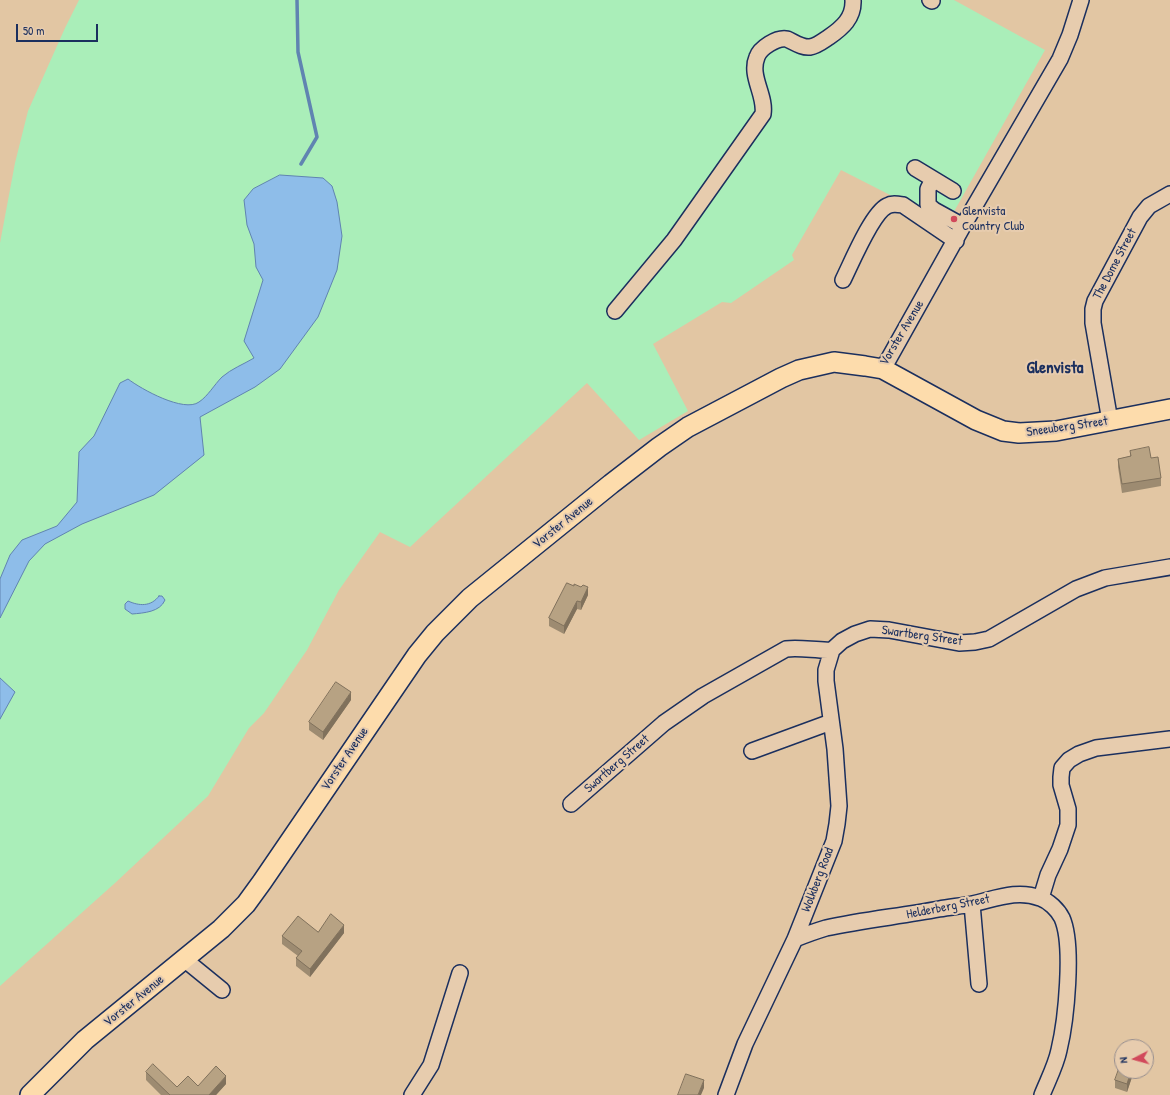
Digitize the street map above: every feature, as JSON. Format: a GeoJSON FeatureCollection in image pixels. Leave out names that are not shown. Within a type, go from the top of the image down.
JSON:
{"type":"FeatureCollection","features":[{"type":"Feature","properties":{"kind":"main road","name":"Vorster Avenue"},"geometry":{"type":"LineString","coordinates":[[30,1095],[86,1040],[233,918],[250,898],[417,655],[434,633],[470,598],[610,484],[688,427],[799,370],[834,362],[883,369]]}},
{"type":"Feature","properties":{"kind":"main road","name":"Sneeuberg Street"},"geometry":{"type":"LineString","coordinates":[[883,369],[976,420],[1003,431],[1028,433],[1056,431],[1170,409]]}},
{"type":"Feature","properties":{"kind":"street"},"geometry":{"type":"LineString","coordinates":[[615,311],[674,240],[763,114],[764,106],[754,65],[757,55],[766,46],[776,41],[785,39],[809,47],[820,44],[842,28],[851,14],[853,0]]}},
{"type":"Feature","properties":{"kind":"street","name":"Vorster Avenue"},"geometry":{"type":"LineString","coordinates":[[883,369],[956,241],[963,226],[1060,59],[1070,35],[1081,0]]}},
{"type":"Feature","properties":{"kind":"street"},"geometry":{"type":"LineString","coordinates":[[915,168],[953,191]]}},
{"type":"Feature","properties":{"kind":"street"},"geometry":{"type":"LineString","coordinates":[[933,179],[928,189],[928,205],[934,210],[963,226]]}},
{"type":"Feature","properties":{"kind":"street","name":"The Dome Street"},"geometry":{"type":"LineString","coordinates":[[1110,421],[1093,323],[1093,309],[1106,280],[1140,217],[1149,206],[1170,194]]}},
{"type":"Feature","properties":{"kind":"street"},"geometry":{"type":"LineString","coordinates":[[843,280],[860,243],[886,206],[892,204],[903,205],[956,241]]}},
{"type":"Feature","properties":{"kind":"street","name":"Swartberg Street"},"geometry":{"type":"LineString","coordinates":[[571,804],[664,722],[703,696],[786,649],[832,650],[842,641],[855,634],[870,629],[889,630],[959,643],[989,639],[1090,582],[1105,578],[1170,568]]}},
{"type":"Feature","properties":{"kind":"street","name":"Wolkberg Road"},"geometry":{"type":"LineString","coordinates":[[726,1095],[745,1044],[795,939],[834,841],[839,806],[826,681],[826,670],[832,650]]}},
{"type":"Feature","properties":{"kind":"street"},"geometry":{"type":"LineString","coordinates":[[752,751],[831,722]]}},
{"type":"Feature","properties":{"kind":"street"},"geometry":{"type":"LineString","coordinates":[[1041,898],[1048,875],[1068,825],[1068,809],[1061,777],[1062,768],[1069,760],[1079,754],[1096,748],[1170,739]]}},
{"type":"Feature","properties":{"kind":"street","name":"Helderberg Street"},"geometry":{"type":"LineString","coordinates":[[795,939],[825,929],[972,904],[1011,894],[1031,895],[1041,898],[1053,906],[1062,918],[1068,953],[1065,1019],[1059,1052],[1042,1095]]}},
{"type":"Feature","properties":{"kind":"street"},"geometry":{"type":"LineString","coordinates":[[972,904],[979,984]]}},
{"type":"Feature","properties":{"kind":"street"},"geometry":{"type":"LineString","coordinates":[[802,921],[825,929]]}},
{"type":"Feature","properties":{"kind":"street"},"geometry":{"type":"LineString","coordinates":[[184,959],[222,990]]}},
{"type":"Feature","properties":{"kind":"street"},"geometry":{"type":"LineString","coordinates":[[412,1095],[431,1066],[460,973]]}},
{"type":"Feature","properties":{"kind":"green space","name":"Glenvista Country Club"},"geometry":{"type":"Polygon","coordinates":[[[79,0],[954,0],[1045,50],[947,224],[841,170],[792,255],[794,260],[731,303],[722,302],[653,344],[688,411],[639,440],[587,383],[410,547],[380,532],[339,590],[307,650],[264,713],[249,728],[208,796],[115,883],[0,986],[0,243],[15,163],[28,111],[79,0]]]}},
{"type":"Feature","properties":{"kind":"water"},"geometry":{"type":"Polygon","coordinates":[[[280,175],[323,178],[332,186],[337,202],[342,236],[337,270],[318,317],[280,369],[255,387],[200,417],[204,455],[154,495],[82,524],[45,544],[29,561],[0,618],[0,579],[10,555],[22,540],[57,526],[77,502],[79,452],[94,436],[120,383],[128,379],[152,394],[173,402],[192,405],[202,400],[222,377],[233,369],[254,358],[244,341],[263,280],[256,267],[254,244],[247,225],[244,200],[253,189],[280,175]]]}},
{"type":"Feature","properties":{"kind":"water"},"geometry":{"type":"Polygon","coordinates":[[[159,596],[162,596],[165,600],[163,604],[151,611],[132,614],[125,609],[125,604],[128,601],[141,605],[149,604],[156,600],[159,596]]]}},
{"type":"Feature","properties":{"kind":"water"},"geometry":{"type":"Polygon","coordinates":[[[0,678],[15,692],[0,719],[0,678]]]}},
{"type":"Feature","properties":{"kind":"building"},"geometry":{"type":"Polygon","coordinates":[[[1149,447],[1151,458],[1158,457],[1161,478],[1122,484],[1118,459],[1131,456],[1130,451],[1149,447]]]}},
{"type":"Feature","properties":{"kind":"building"},"geometry":{"type":"Polygon","coordinates":[[[567,583],[574,586],[574,584],[581,587],[583,585],[588,587],[581,602],[577,601],[564,626],[549,618],[567,583]]]}},
{"type":"Feature","properties":{"kind":"building"},"geometry":{"type":"Polygon","coordinates":[[[336,682],[351,692],[323,732],[309,722],[336,682]]]}},
{"type":"Feature","properties":{"kind":"building"},"geometry":{"type":"Polygon","coordinates":[[[331,914],[344,925],[310,969],[296,958],[302,951],[282,936],[298,916],[318,932],[331,914]]]}},
{"type":"Feature","properties":{"kind":"building"},"geometry":{"type":"Polygon","coordinates":[[[153,1064],[177,1087],[188,1076],[198,1086],[216,1066],[226,1076],[209,1095],[170,1095],[146,1072],[153,1064]]]}},
{"type":"Feature","properties":{"kind":"building"},"geometry":{"type":"Polygon","coordinates":[[[686,1074],[704,1080],[698,1095],[678,1095],[686,1074]]]}},
{"type":"Feature","properties":{"kind":"building"},"geometry":{"type":"Polygon","coordinates":[[[1115,1079],[1129,1079],[1127,1084],[1115,1079]]]}},
{"type":"Feature","properties":{"kind":"waterway"},"geometry":{"type":"LineString","coordinates":[[297,0],[298,52],[317,137],[301,164]]}},
{"type":"Feature","properties":{"kind":"place","name":"Glenvista Country Club"},"geometry":{"type":"Point","coordinates":[954,219]}},
{"type":"Feature","properties":{"kind":"district","name":"Glenvista"},"geometry":{"type":"Point","coordinates":[1055,368]}}]}
